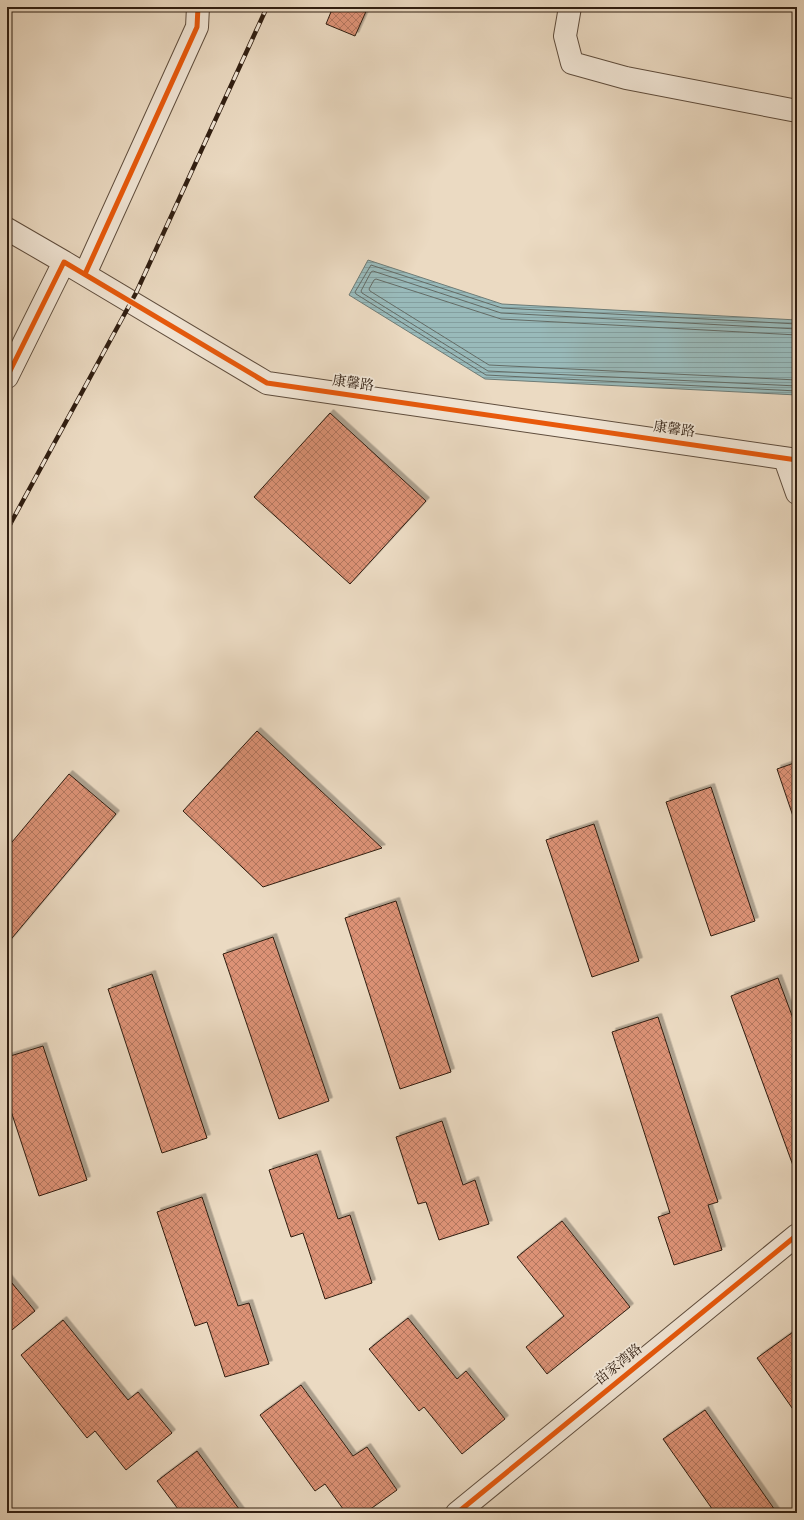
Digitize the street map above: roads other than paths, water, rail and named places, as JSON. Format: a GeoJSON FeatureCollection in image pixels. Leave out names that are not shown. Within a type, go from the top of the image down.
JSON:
{"type":"FeatureCollection","features":[{"type":"Feature","properties":{"kind":"street"},"geometry":{"type":"LineString","coordinates":[[85,274],[197,27],[198,7]]}},
{"type":"Feature","properties":{"kind":"street"},"geometry":{"type":"LineString","coordinates":[[570,7],[565,36],[572,63],[626,78],[797,111]]}},
{"type":"Feature","properties":{"kind":"street","name":"康馨路"},"geometry":{"type":"LineString","coordinates":[[7,229],[267,383],[791,460]]}},
{"type":"Feature","properties":{"kind":"street"},"geometry":{"type":"LineString","coordinates":[[7,377],[64,262]]}},
{"type":"Feature","properties":{"kind":"street"},"geometry":{"type":"LineString","coordinates":[[791,460],[797,493]]}},
{"type":"Feature","properties":{"kind":"street","name":"苗家湾路"},"geometry":{"type":"LineString","coordinates":[[457,1513],[797,1235]]}},
{"type":"Feature","properties":{"kind":"water"},"geometry":{"type":"Polygon","coordinates":[[[368,260],[502,304],[797,320],[797,395],[485,379],[349,295],[368,260]]]}},
{"type":"Feature","properties":{"kind":"railway"},"geometry":{"type":"LineString","coordinates":[[7,530],[136,293],[267,7]]}}]}
